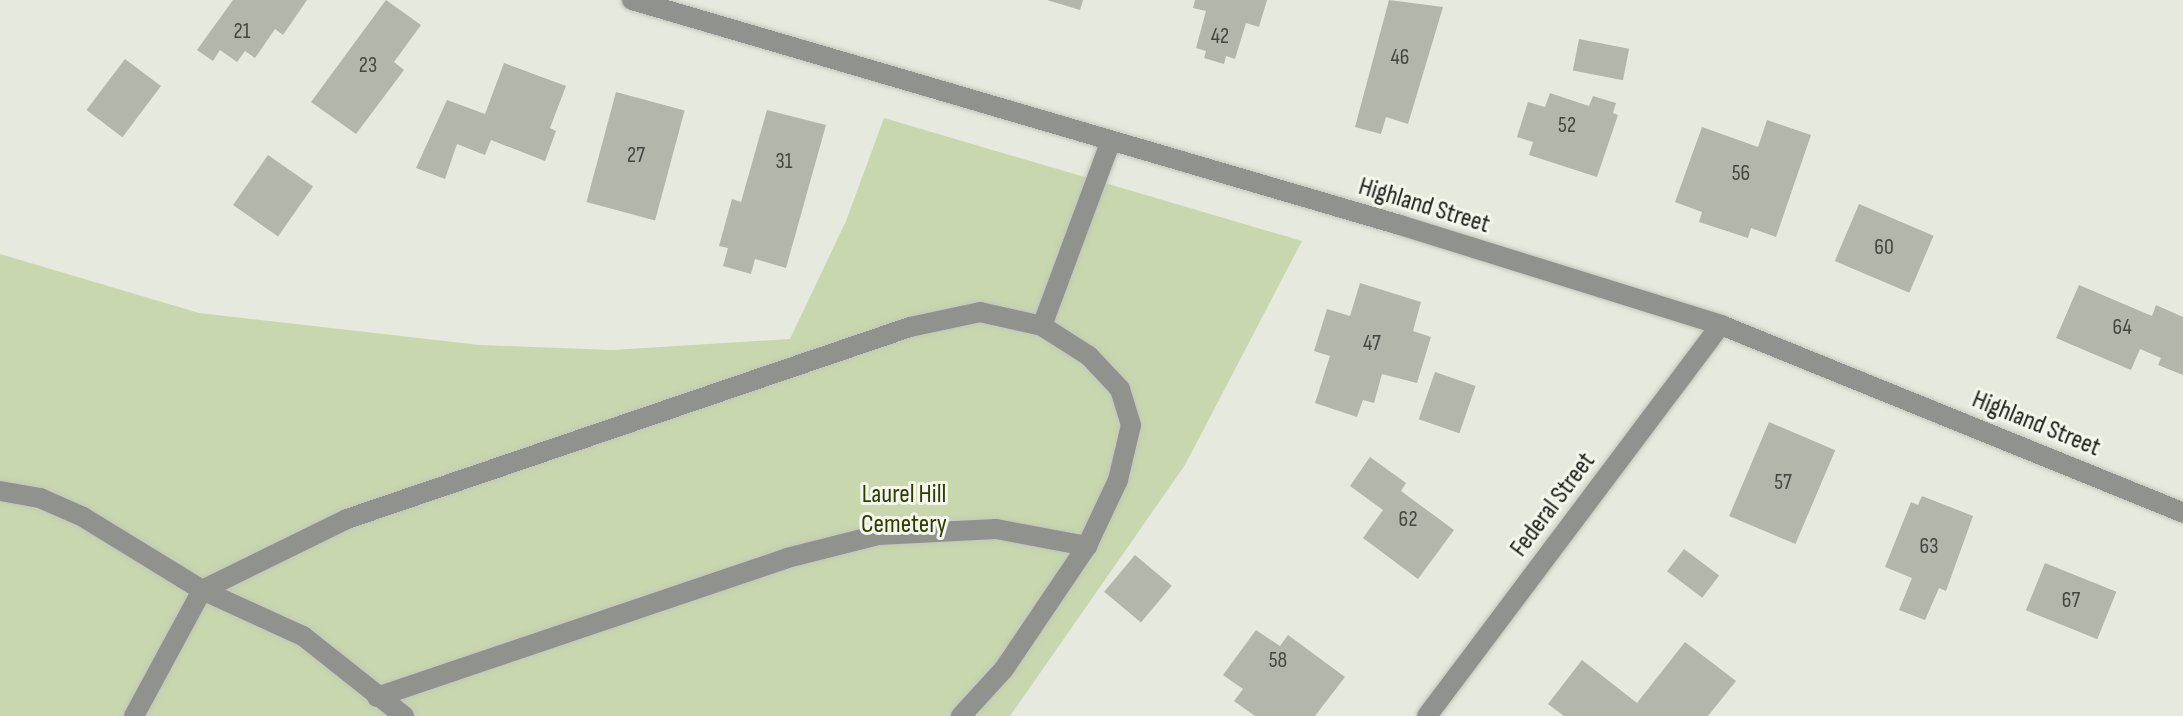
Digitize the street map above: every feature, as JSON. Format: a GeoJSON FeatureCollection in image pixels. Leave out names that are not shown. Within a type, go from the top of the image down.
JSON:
{"type":"FeatureCollection","features":[{"type":"Feature","properties":{"kind":"street","name":"Highland Street"},"geometry":{"type":"LineString","coordinates":[[632,0],[1110,143],[1412,229],[1721,325],[2183,513]]}},
{"type":"Feature","properties":{"kind":"street"},"geometry":{"type":"LineString","coordinates":[[1042,326],[1110,143]]}},
{"type":"Feature","properties":{"kind":"street"},"geometry":{"type":"LineString","coordinates":[[134,716],[202,590],[347,519],[910,327],[980,312],[1042,326],[1089,356],[1120,389],[1131,425],[1118,480],[1087,546],[1004,669],[961,716]]}},
{"type":"Feature","properties":{"kind":"street","name":"Federal Street"},"geometry":{"type":"LineString","coordinates":[[1427,716],[1721,325]]}},
{"type":"Feature","properties":{"kind":"street"},"geometry":{"type":"LineString","coordinates":[[0,491],[40,498],[83,517],[202,590],[303,636],[404,716]]}},
{"type":"Feature","properties":{"kind":"street"},"geometry":{"type":"LineString","coordinates":[[377,697],[787,558],[878,535],[942,528],[996,529],[1087,546]]}},
{"type":"Feature","properties":{"kind":"green space","name":"Laurel Hill Cemetery"},"geometry":{"type":"Polygon","coordinates":[[[884,118],[1302,241],[1185,465],[1010,716],[0,716],[0,254],[199,313],[480,345],[612,350],[790,339],[846,221],[884,118]]]}},
{"type":"Feature","properties":{"kind":"building"},"geometry":{"type":"Polygon","coordinates":[[[233,0],[307,0],[283,35],[275,29],[255,58],[245,51],[237,62],[220,50],[213,61],[197,50],[233,0]]]}},
{"type":"Feature","properties":{"kind":"building"},"geometry":{"type":"Polygon","coordinates":[[[386,0],[421,25],[394,62],[404,70],[356,134],[311,102],[386,0]]]}},
{"type":"Feature","properties":{"kind":"building"},"geometry":{"type":"Polygon","coordinates":[[[1047,0],[1083,0],[1080,10],[1047,0]]]}},
{"type":"Feature","properties":{"kind":"building"},"geometry":{"type":"Polygon","coordinates":[[[1195,0],[1267,0],[1259,27],[1246,23],[1235,59],[1226,56],[1224,64],[1204,58],[1206,51],[1196,48],[1206,11],[1193,8],[1195,0]]]}},
{"type":"Feature","properties":{"kind":"building"},"geometry":{"type":"Polygon","coordinates":[[[1389,0],[1443,7],[1408,124],[1386,117],[1381,134],[1355,127],[1389,0]]]}},
{"type":"Feature","properties":{"kind":"building"},"geometry":{"type":"Polygon","coordinates":[[[1579,39],[1629,49],[1623,80],[1573,70],[1579,39]]]}},
{"type":"Feature","properties":{"kind":"building"},"geometry":{"type":"Polygon","coordinates":[[[125,59],[161,86],[122,137],[86,110],[125,59]]]}},
{"type":"Feature","properties":{"kind":"building"},"geometry":{"type":"Polygon","coordinates":[[[504,63],[566,86],[550,128],[556,131],[545,161],[491,140],[485,155],[457,144],[445,179],[416,168],[447,100],[485,114],[504,63]]]}},
{"type":"Feature","properties":{"kind":"building"},"geometry":{"type":"Polygon","coordinates":[[[616,92],[685,110],[655,220],[586,202],[616,92]]]}},
{"type":"Feature","properties":{"kind":"building"},"geometry":{"type":"Polygon","coordinates":[[[1550,93],[1589,106],[1593,96],[1616,103],[1613,113],[1618,115],[1597,177],[1529,155],[1533,142],[1517,137],[1528,102],[1545,107],[1550,93]]]}},
{"type":"Feature","properties":{"kind":"building"},"geometry":{"type":"Polygon","coordinates":[[[767,110],[826,125],[786,268],[755,259],[751,274],[723,266],[728,248],[719,246],[732,199],[741,202],[767,110]]]}},
{"type":"Feature","properties":{"kind":"building"},"geometry":{"type":"Polygon","coordinates":[[[1767,120],[1811,135],[1776,237],[1751,228],[1748,238],[1699,222],[1702,212],[1675,202],[1702,127],[1758,147],[1767,120]]]}},
{"type":"Feature","properties":{"kind":"building"},"geometry":{"type":"Polygon","coordinates":[[[268,155],[313,187],[278,237],[233,205],[268,155]]]}},
{"type":"Feature","properties":{"kind":"building"},"geometry":{"type":"Polygon","coordinates":[[[1859,204],[1934,236],[1909,293],[1835,261],[1859,204]]]}},
{"type":"Feature","properties":{"kind":"building"},"geometry":{"type":"Polygon","coordinates":[[[1360,283],[1421,302],[1413,331],[1431,337],[1417,383],[1382,374],[1374,403],[1363,400],[1357,417],[1315,403],[1330,356],[1314,351],[1327,309],[1350,316],[1360,283]]]}},
{"type":"Feature","properties":{"kind":"building"},"geometry":{"type":"Polygon","coordinates":[[[2079,285],[2152,316],[2156,305],[2183,317],[2183,375],[2158,365],[2161,358],[2140,349],[2131,370],[2056,338],[2079,285]]]}},
{"type":"Feature","properties":{"kind":"building"},"geometry":{"type":"Polygon","coordinates":[[[1435,372],[1476,386],[1459,433],[1419,419],[1435,372]]]}},
{"type":"Feature","properties":{"kind":"building"},"geometry":{"type":"Polygon","coordinates":[[[1769,422],[1835,450],[1795,544],[1729,516],[1769,422]]]}},
{"type":"Feature","properties":{"kind":"building"},"geometry":{"type":"Polygon","coordinates":[[[1370,457],[1406,483],[1401,491],[1454,530],[1418,579],[1363,538],[1383,510],[1350,486],[1370,457]]]}},
{"type":"Feature","properties":{"kind":"building"},"geometry":{"type":"Polygon","coordinates":[[[1922,496],[1973,516],[1946,591],[1939,588],[1925,620],[1899,610],[1912,578],[1885,567],[1911,502],[1918,505],[1922,496]]]}},
{"type":"Feature","properties":{"kind":"building"},"geometry":{"type":"Polygon","coordinates":[[[1684,549],[1719,575],[1702,598],[1667,571],[1684,549]]]}},
{"type":"Feature","properties":{"kind":"building"},"geometry":{"type":"Polygon","coordinates":[[[1135,555],[1172,586],[1141,623],[1104,592],[1135,555]]]}},
{"type":"Feature","properties":{"kind":"building"},"geometry":{"type":"Polygon","coordinates":[[[2045,563],[2116,592],[2097,639],[2026,610],[2045,563]]]}},
{"type":"Feature","properties":{"kind":"building"},"geometry":{"type":"Polygon","coordinates":[[[1256,630],[1280,646],[1288,635],[1345,677],[1315,716],[1255,716],[1234,701],[1243,689],[1223,675],[1256,630]]]}},
{"type":"Feature","properties":{"kind":"building"},"geometry":{"type":"Polygon","coordinates":[[[1685,642],[1736,681],[1708,716],[1564,716],[1548,704],[1582,660],[1637,703],[1685,642]]]}}]}
